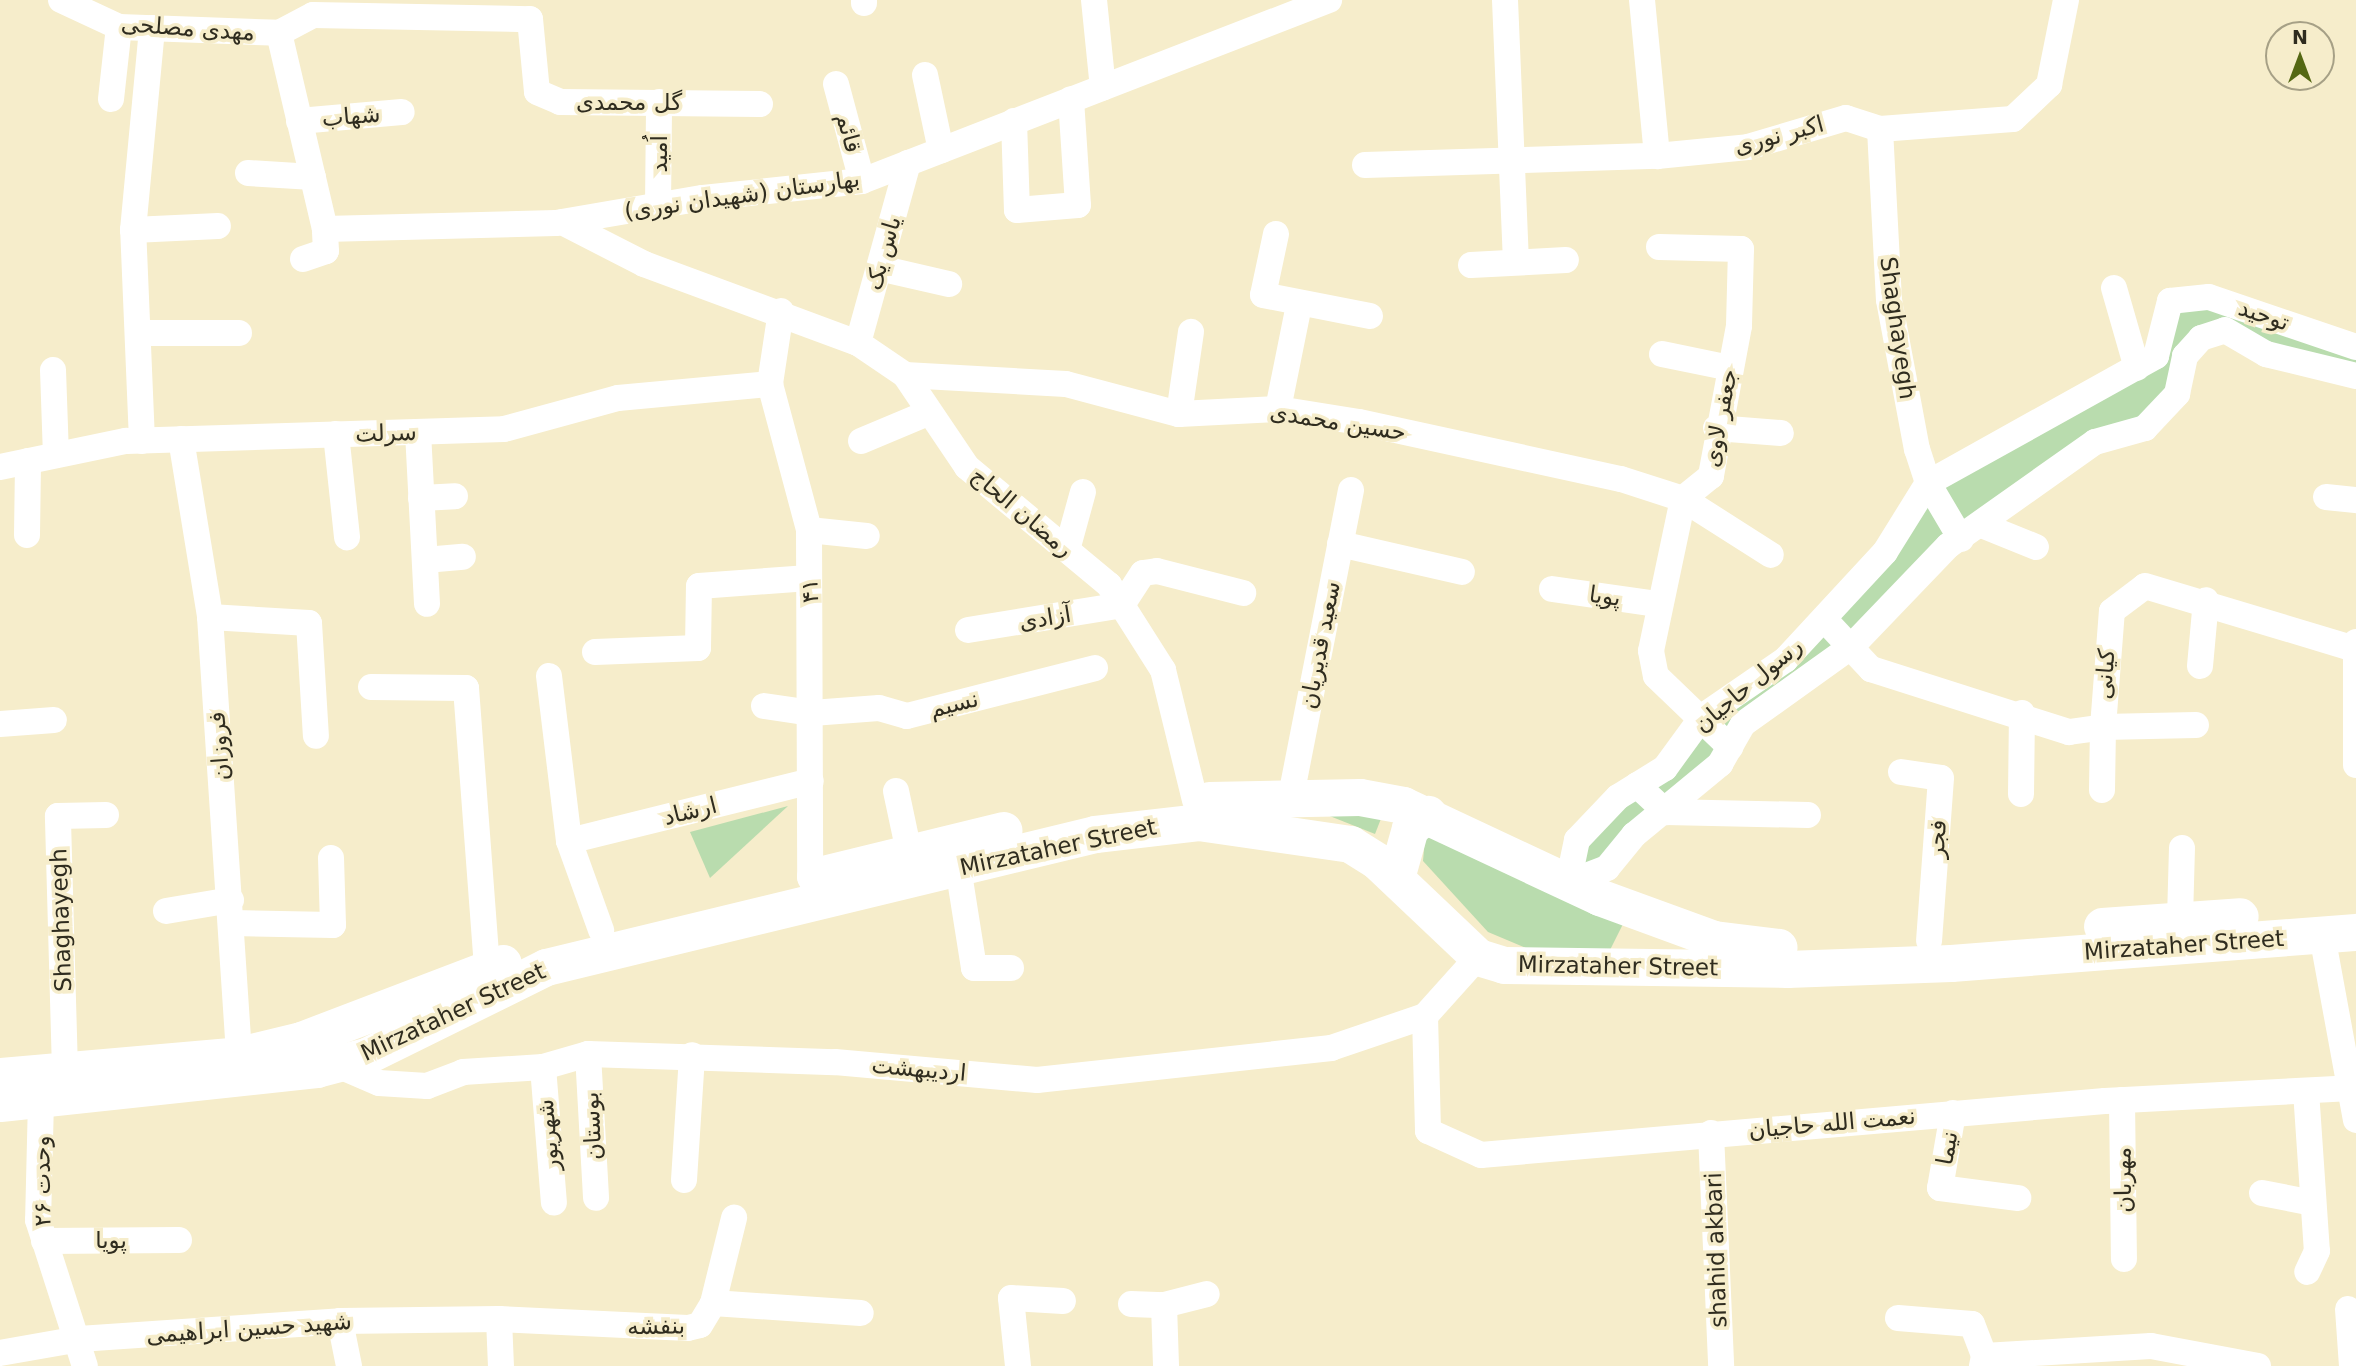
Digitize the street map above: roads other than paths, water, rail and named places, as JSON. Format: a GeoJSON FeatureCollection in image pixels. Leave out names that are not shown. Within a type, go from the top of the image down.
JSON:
{"type":"FeatureCollection","features":[{"type":"Feature","properties":{"kind":"main road","name":"Mirzataher Street"},"geometry":{"type":"LineString","coordinates":[[0,1103],[247,1081],[327,1048],[371,1013],[601,930],[1088,810],[1195,800],[1290,801],[1360,797],[1428,814],[1568,883],[1640,913],[1750,946],[1929,941],[2180,919],[2356,908]]}},
{"type":"Feature","properties":{"kind":"main road"},"geometry":{"type":"LineString","coordinates":[[1396,878],[1410,828],[1428,814]]}},
{"type":"Feature","properties":{"kind":"main road","name":"Mirzataher Street"},"geometry":{"type":"LineString","coordinates":[[0,1076],[389,1044],[546,967],[1095,834],[1198,822],[1350,844],[1396,878],[1478,957],[1537,967],[1951,963],[2339,934]]}},
{"type":"Feature","properties":{"kind":"main road"},"geometry":{"type":"LineString","coordinates":[[1627,967],[1637,948],[1640,913]]}},
{"type":"Feature","properties":{"kind":"main road"},"geometry":{"type":"LineString","coordinates":[[371,1013],[375,1041],[389,1044]]}},
{"type":"Feature","properties":{"kind":"street","name":"مهدی مصلحی"},"geometry":{"type":"LineString","coordinates":[[61,0],[119,27],[279,33]]}},
{"type":"Feature","properties":{"kind":"street"},"geometry":{"type":"LineString","coordinates":[[1094,0],[1103,88]]}},
{"type":"Feature","properties":{"kind":"street","name":"بهارستان (شهیدان نوری)"},"geometry":{"type":"LineString","coordinates":[[325,229],[562,222],[659,206],[862,181],[1329,0]]}},
{"type":"Feature","properties":{"kind":"street"},"geometry":{"type":"LineString","coordinates":[[1505,0],[1515,165],[1516,261]]}},
{"type":"Feature","properties":{"kind":"street"},"geometry":{"type":"LineString","coordinates":[[1642,0],[1657,156]]}},
{"type":"Feature","properties":{"kind":"street","name":"اکبر نوری"},"geometry":{"type":"LineString","coordinates":[[1364,165],[1515,165],[1657,156],[1748,146],[1846,118],[1880,129],[1910,123],[1972,127],[2024,111],[2049,85],[2066,0]]}},
{"type":"Feature","properties":{"kind":"street","name":"گل محمدی"},"geometry":{"type":"LineString","coordinates":[[279,33],[313,15],[530,19],[537,92],[560,102],[760,104]]}},
{"type":"Feature","properties":{"kind":"street"},"geometry":{"type":"LineString","coordinates":[[111,99],[119,27]]}},
{"type":"Feature","properties":{"kind":"street"},"geometry":{"type":"LineString","coordinates":[[142,441],[132,230],[152,28]]}},
{"type":"Feature","properties":{"kind":"street"},"geometry":{"type":"LineString","coordinates":[[279,33],[325,229],[326,251],[303,259]]}},
{"type":"Feature","properties":{"kind":"street"},"geometry":{"type":"LineString","coordinates":[[925,75],[941,150]]}},
{"type":"Feature","properties":{"kind":"street","name":"قائم"},"geometry":{"type":"LineString","coordinates":[[836,84],[862,181]]}},
{"type":"Feature","properties":{"kind":"street"},"geometry":{"type":"LineString","coordinates":[[1014,121],[1017,210],[1078,205],[1071,99]]}},
{"type":"Feature","properties":{"kind":"street","name":"اُمید"},"geometry":{"type":"LineString","coordinates":[[659,102],[659,206]]}},
{"type":"Feature","properties":{"kind":"street","name":"شهاب"},"geometry":{"type":"LineString","coordinates":[[299,121],[402,111]]}},
{"type":"Feature","properties":{"kind":"street","name":"Shaghayegh"},"geometry":{"type":"LineString","coordinates":[[1880,129],[1889,300],[1928,483],[1961,539]]}},
{"type":"Feature","properties":{"kind":"street","name":"یاس یک"},"geometry":{"type":"LineString","coordinates":[[858,343],[908,163]]}},
{"type":"Feature","properties":{"kind":"street"},"geometry":{"type":"LineString","coordinates":[[248,173],[313,177]]}},
{"type":"Feature","properties":{"kind":"street","name":"رمضان الحاج"},"geometry":{"type":"LineString","coordinates":[[562,222],[644,264],[781,311],[858,343],[905,375],[928,413],[967,467],[1110,585],[1163,670],[1195,800]]}},
{"type":"Feature","properties":{"kind":"street"},"geometry":{"type":"LineString","coordinates":[[132,230],[218,226]]}},
{"type":"Feature","properties":{"kind":"street"},"geometry":{"type":"LineString","coordinates":[[1276,234],[1263,295],[1299,305],[1370,316]]}},
{"type":"Feature","properties":{"kind":"street","name":"جعفر لاوی"},"geometry":{"type":"LineString","coordinates":[[1659,247],[1741,249],[1739,326],[1716,428],[1711,476],[1684,499]]}},
{"type":"Feature","properties":{"kind":"street"},"geometry":{"type":"LineString","coordinates":[[1471,265],[1566,260]]}},
{"type":"Feature","properties":{"kind":"street"},"geometry":{"type":"LineString","coordinates":[[879,268],[949,284]]}},
{"type":"Feature","properties":{"kind":"street"},"geometry":{"type":"LineString","coordinates":[[2114,288],[2137,368]]}},
{"type":"Feature","properties":{"kind":"street","name":"توحید"},"geometry":{"type":"LineString","coordinates":[[2170,301],[2209,297],[2356,347]]}},
{"type":"Feature","properties":{"kind":"street","name":"رسول حاجیان"},"geometry":{"type":"LineString","coordinates":[[1568,883],[1577,840],[1637,785],[1665,768],[1702,717],[1784,660],[1861,580],[1928,483],[2156,356],[2170,301]]}},
{"type":"Feature","properties":{"kind":"street"},"geometry":{"type":"LineString","coordinates":[[1278,409],[1299,305]]}},
{"type":"Feature","properties":{"kind":"street","name":"۴۱"},"geometry":{"type":"LineString","coordinates":[[781,311],[770,384],[809,530],[810,877]]}},
{"type":"Feature","properties":{"kind":"street","name":"توحید"},"geometry":{"type":"LineString","coordinates":[[2201,338],[2225,330],[2266,354],[2356,376]]}},
{"type":"Feature","properties":{"kind":"street"},"geometry":{"type":"LineString","coordinates":[[1179,414],[1191,332]]}},
{"type":"Feature","properties":{"kind":"street"},"geometry":{"type":"LineString","coordinates":[[138,333],[239,333]]}},
{"type":"Feature","properties":{"kind":"street","name":"رسول حاجیان"},"geometry":{"type":"LineString","coordinates":[[1568,883],[1607,868],[1634,835],[1666,812],[1730,747],[1743,724],[1778,694],[1811,680],[1852,646],[1894,599],[1961,539],[1984,526],[2095,442],[2145,428],[2176,394],[2185,356],[2201,338]]}},
{"type":"Feature","properties":{"kind":"street"},"geometry":{"type":"LineString","coordinates":[[1662,354],[1730,368]]}},
{"type":"Feature","properties":{"kind":"street"},"geometry":{"type":"LineString","coordinates":[[53,370],[57,456]]}},
{"type":"Feature","properties":{"kind":"street","name":"حسین محمدی"},"geometry":{"type":"LineString","coordinates":[[905,375],[1066,384],[1179,414],[1278,409],[1621,479],[1684,499],[1771,555]]}},
{"type":"Feature","properties":{"kind":"street","name":"سرلت"},"geometry":{"type":"LineString","coordinates":[[0,467],[142,441],[505,429],[618,398],[770,384]]}},
{"type":"Feature","properties":{"kind":"street"},"geometry":{"type":"LineString","coordinates":[[861,441],[928,413]]}},
{"type":"Feature","properties":{"kind":"street"},"geometry":{"type":"LineString","coordinates":[[1716,428],[1781,433]]}},
{"type":"Feature","properties":{"kind":"street"},"geometry":{"type":"LineString","coordinates":[[418,432],[427,604]]}},
{"type":"Feature","properties":{"kind":"street"},"geometry":{"type":"LineString","coordinates":[[336,434],[347,537]]}},
{"type":"Feature","properties":{"kind":"street","name":"فروزان"},"geometry":{"type":"LineString","coordinates":[[181,439],[209,617],[239,1055]]}},
{"type":"Feature","properties":{"kind":"street"},"geometry":{"type":"LineString","coordinates":[[27,535],[28,461]]}},
{"type":"Feature","properties":{"kind":"street","name":"سعید قدیریان"},"geometry":{"type":"LineString","coordinates":[[1290,801],[1351,490]]}},
{"type":"Feature","properties":{"kind":"street"},"geometry":{"type":"LineString","coordinates":[[1067,550],[1083,492]]}},
{"type":"Feature","properties":{"kind":"street"},"geometry":{"type":"LineString","coordinates":[[421,498],[455,496]]}},
{"type":"Feature","properties":{"kind":"street"},"geometry":{"type":"LineString","coordinates":[[2326,497],[2356,500]]}},
{"type":"Feature","properties":{"kind":"street"},"geometry":{"type":"LineString","coordinates":[[1684,499],[1658,604],[1651,651],[1656,676],[1702,717],[1730,747]]}},
{"type":"Feature","properties":{"kind":"street"},"geometry":{"type":"LineString","coordinates":[[1984,526],[2036,547]]}},
{"type":"Feature","properties":{"kind":"street"},"geometry":{"type":"LineString","coordinates":[[809,530],[867,536]]}},
{"type":"Feature","properties":{"kind":"street"},"geometry":{"type":"LineString","coordinates":[[1340,544],[1462,572]]}},
{"type":"Feature","properties":{"kind":"street"},"geometry":{"type":"LineString","coordinates":[[425,560],[463,557]]}},
{"type":"Feature","properties":{"kind":"street"},"geometry":{"type":"LineString","coordinates":[[1122,605],[1143,573],[1157,571],[1243,593]]}},
{"type":"Feature","properties":{"kind":"street"},"geometry":{"type":"LineString","coordinates":[[595,652],[698,648],[699,586],[809,578]]}},
{"type":"Feature","properties":{"kind":"street"},"geometry":{"type":"LineString","coordinates":[[1861,580],[1894,599]]}},
{"type":"Feature","properties":{"kind":"street","name":"کیانی"},"geometry":{"type":"LineString","coordinates":[[1824,618],[1871,669],[1928,692],[2021,713],[2069,732],[2103,727],[2112,611],[2145,586],[2206,600],[2355,649]]}},
{"type":"Feature","properties":{"kind":"street","name":"پویا"},"geometry":{"type":"LineString","coordinates":[[1552,589],[1658,604]]}},
{"type":"Feature","properties":{"kind":"street"},"geometry":{"type":"LineString","coordinates":[[2200,666],[2206,600]]}},
{"type":"Feature","properties":{"kind":"street","name":"آزادی"},"geometry":{"type":"LineString","coordinates":[[968,630],[1122,605]]}},
{"type":"Feature","properties":{"kind":"street"},"geometry":{"type":"LineString","coordinates":[[209,617],[309,623],[316,736]]}},
{"type":"Feature","properties":{"kind":"street"},"geometry":{"type":"LineString","coordinates":[[2356,642],[2356,765]]}},
{"type":"Feature","properties":{"kind":"street","name":"نسیم"},"geometry":{"type":"LineString","coordinates":[[811,713],[879,708],[907,716],[1095,667]]}},
{"type":"Feature","properties":{"kind":"street"},"geometry":{"type":"LineString","coordinates":[[549,676],[569,841],[601,930]]}},
{"type":"Feature","properties":{"kind":"street"},"geometry":{"type":"LineString","coordinates":[[372,687],[466,688],[487,969]]}},
{"type":"Feature","properties":{"kind":"street"},"geometry":{"type":"LineString","coordinates":[[764,706],[811,713]]}},
{"type":"Feature","properties":{"kind":"street"},"geometry":{"type":"LineString","coordinates":[[2021,713],[2021,794]]}},
{"type":"Feature","properties":{"kind":"street"},"geometry":{"type":"LineString","coordinates":[[0,724],[54,720]]}},
{"type":"Feature","properties":{"kind":"street"},"geometry":{"type":"LineString","coordinates":[[2102,790],[2103,727],[2196,726]]}},
{"type":"Feature","properties":{"kind":"street","name":"فجر"},"geometry":{"type":"LineString","coordinates":[[1901,772],[1941,778],[1929,941]]}},
{"type":"Feature","properties":{"kind":"street","name":"ارشاد"},"geometry":{"type":"LineString","coordinates":[[569,841],[811,781]]}},
{"type":"Feature","properties":{"kind":"street"},"geometry":{"type":"LineString","coordinates":[[1637,785],[1666,812],[1808,815]]}},
{"type":"Feature","properties":{"kind":"street"},"geometry":{"type":"LineString","coordinates":[[896,791],[909,852]]}},
{"type":"Feature","properties":{"kind":"street","name":"Shaghayegh"},"geometry":{"type":"LineString","coordinates":[[65,1071],[58,816],[106,815]]}},
{"type":"Feature","properties":{"kind":"street"},"geometry":{"type":"LineString","coordinates":[[2180,919],[2182,848]]}},
{"type":"Feature","properties":{"kind":"street"},"geometry":{"type":"LineString","coordinates":[[166,911],[231,912],[333,925],[331,858]]}},
{"type":"Feature","properties":{"kind":"street"},"geometry":{"type":"LineString","coordinates":[[958,867],[974,968],[1011,968]]}},
{"type":"Feature","properties":{"kind":"street"},"geometry":{"type":"LineString","coordinates":[[2339,934],[2356,1120]]}},
{"type":"Feature","properties":{"kind":"street","name":"اردیبهشت"},"geometry":{"type":"LineString","coordinates":[[327,1048],[379,1083],[427,1086],[463,1072],[543,1067],[588,1054],[692,1055],[1037,1080],[1331,1048],[1425,1016],[1478,957]]}},
{"type":"Feature","properties":{"kind":"street","name":"نعمت الله حاجیان"},"geometry":{"type":"LineString","coordinates":[[1425,1016],[1428,1131],[1481,1155],[1712,1133],[2122,1100],[2355,1088]]}},
{"type":"Feature","properties":{"kind":"street","name":"بوستان"},"geometry":{"type":"LineString","coordinates":[[588,1054],[596,1198]]}},
{"type":"Feature","properties":{"kind":"street"},"geometry":{"type":"LineString","coordinates":[[684,1180],[692,1055]]}},
{"type":"Feature","properties":{"kind":"street","name":"شهریور"},"geometry":{"type":"LineString","coordinates":[[543,1067],[554,1203]]}},
{"type":"Feature","properties":{"kind":"street"},"geometry":{"type":"LineString","coordinates":[[2306,1091],[2317,1251],[2307,1272]]}},
{"type":"Feature","properties":{"kind":"street","name":"وحدت ۲۶"},"geometry":{"type":"LineString","coordinates":[[41,1100],[44,1241],[79,1339],[85,1366]]}},
{"type":"Feature","properties":{"kind":"street","name":"مهربان"},"geometry":{"type":"LineString","coordinates":[[2122,1100],[2123,1259]]}},
{"type":"Feature","properties":{"kind":"street","name":"نیما"},"geometry":{"type":"LineString","coordinates":[[1953,1113],[1940,1188],[2018,1198]]}},
{"type":"Feature","properties":{"kind":"street","name":"shahid akbari"},"geometry":{"type":"LineString","coordinates":[[1712,1133],[1721,1366]]}},
{"type":"Feature","properties":{"kind":"street"},"geometry":{"type":"LineString","coordinates":[[2262,1193],[2314,1202]]}},
{"type":"Feature","properties":{"kind":"street","name":"بنفشه"},"geometry":{"type":"LineString","coordinates":[[499,1319],[688,1328],[700,1325],[713,1303],[734,1218]]}},
{"type":"Feature","properties":{"kind":"street","name":"پویا"},"geometry":{"type":"LineString","coordinates":[[44,1241],[178,1240]]}},
{"type":"Feature","properties":{"kind":"street"},"geometry":{"type":"LineString","coordinates":[[1132,1304],[1164,1305],[1206,1294]]}},
{"type":"Feature","properties":{"kind":"street"},"geometry":{"type":"LineString","coordinates":[[1018,1366],[1011,1298],[1063,1301]]}},
{"type":"Feature","properties":{"kind":"street"},"geometry":{"type":"LineString","coordinates":[[713,1303],[861,1313]]}},
{"type":"Feature","properties":{"kind":"street"},"geometry":{"type":"LineString","coordinates":[[1164,1305],[1166,1366]]}},
{"type":"Feature","properties":{"kind":"street"},"geometry":{"type":"LineString","coordinates":[[2348,1310],[2352,1366]]}},
{"type":"Feature","properties":{"kind":"street"},"geometry":{"type":"LineString","coordinates":[[1898,1318],[1972,1324],[1983,1361],[2151,1346],[2242,1364]]}},
{"type":"Feature","properties":{"kind":"street"},"geometry":{"type":"LineString","coordinates":[[499,1319],[501,1366]]}},
{"type":"Feature","properties":{"kind":"street","name":"شهید حسین ابراهیمی"},"geometry":{"type":"LineString","coordinates":[[0,1353],[79,1339],[340,1321],[499,1319]]}},
{"type":"Feature","properties":{"kind":"street"},"geometry":{"type":"LineString","coordinates":[[340,1321],[349,1366]]}}]}
